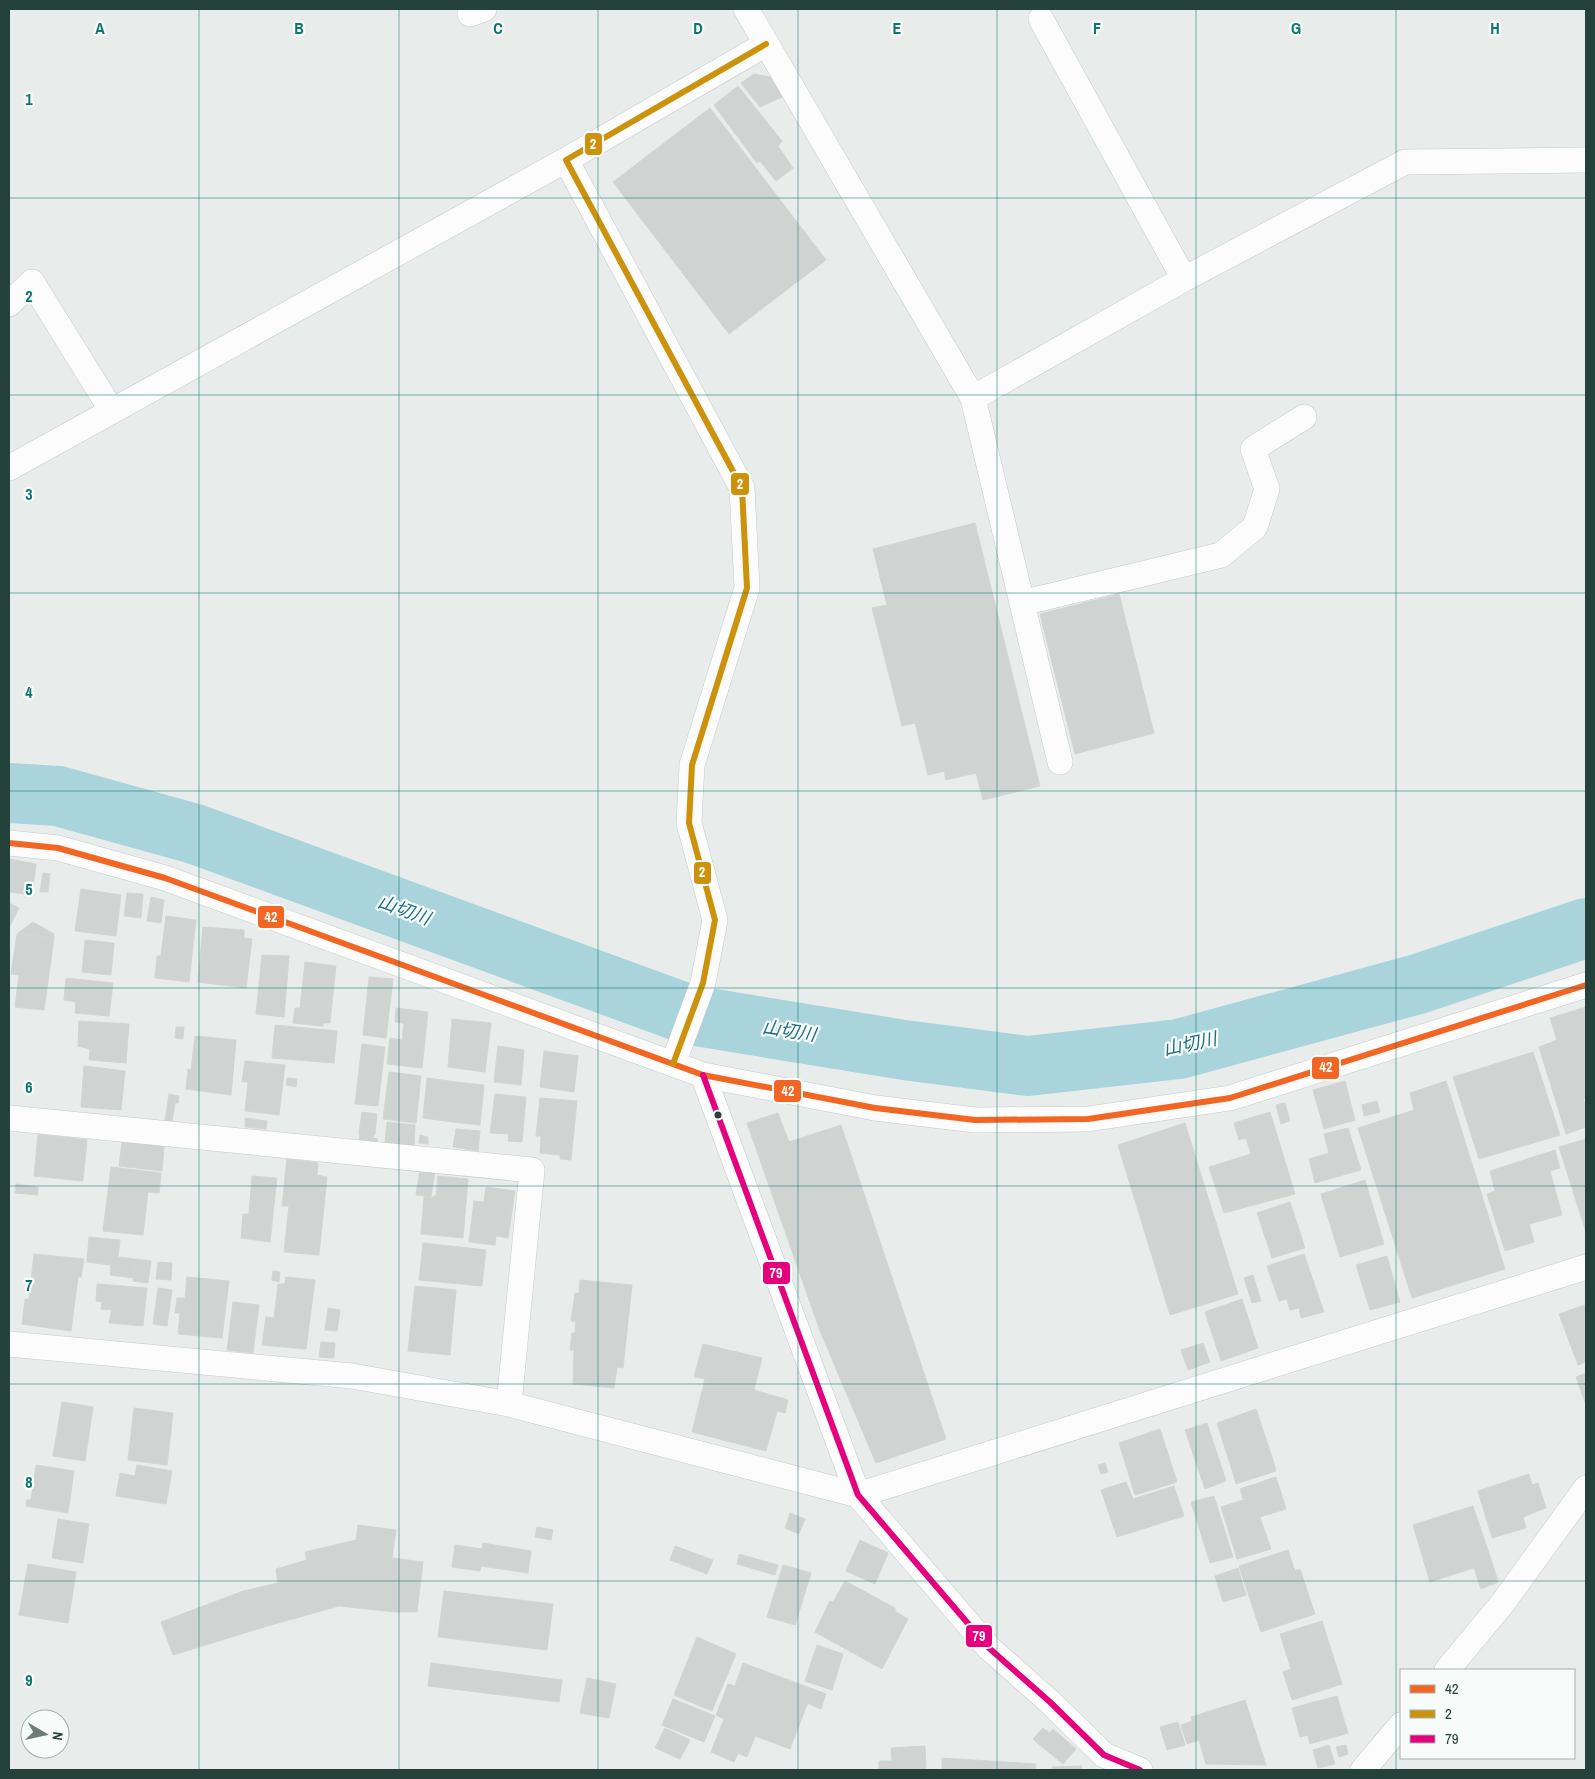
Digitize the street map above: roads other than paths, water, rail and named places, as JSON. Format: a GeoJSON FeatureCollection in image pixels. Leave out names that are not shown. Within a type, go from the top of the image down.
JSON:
{"type":"FeatureCollection","features":[{"type":"Feature","properties":{"kind":"street"},"geometry":{"type":"LineString","coordinates":[[746,9],[973,398],[1060,762]]}},
{"type":"Feature","properties":{"kind":"street"},"geometry":{"type":"LineString","coordinates":[[1041,19],[1184,278]]}},
{"type":"Feature","properties":{"kind":"street"},"geometry":{"type":"LineString","coordinates":[[9,468],[566,160],[766,44]]}},
{"type":"Feature","properties":{"kind":"street"},"geometry":{"type":"LineString","coordinates":[[566,160],[742,488],[747,588],[692,765],[689,823],[716,920],[703,983],[684,1037],[672,1064]]}},
{"type":"Feature","properties":{"kind":"street"},"geometry":{"type":"LineString","coordinates":[[973,398],[1184,278],[1405,162],[1586,160]]}},
{"type":"Feature","properties":{"kind":"street"},"geometry":{"type":"LineString","coordinates":[[9,304],[32,282],[112,411]]}},
{"type":"Feature","properties":{"kind":"street"},"geometry":{"type":"LineString","coordinates":[[1022,603],[1221,555],[1255,527],[1267,489],[1253,449],[1304,417]]}},
{"type":"Feature","properties":{"kind":"street"},"geometry":{"type":"LineString","coordinates":[[9,843],[58,848],[165,878],[703,1074],[874,1108],[975,1120],[1088,1119],[1230,1098],[1586,985]]}},
{"type":"Feature","properties":{"kind":"street"},"geometry":{"type":"LineString","coordinates":[[703,1074],[858,1496],[989,1648],[1050,1702],[1104,1755],[1140,1770]]}},
{"type":"Feature","properties":{"kind":"street"},"geometry":{"type":"LineString","coordinates":[[9,1118],[532,1170],[508,1404]]}},
{"type":"Feature","properties":{"kind":"street"},"geometry":{"type":"LineString","coordinates":[[9,1344],[352,1376],[508,1404],[858,1496],[1586,1267]]}},
{"type":"Feature","properties":{"kind":"street"},"geometry":{"type":"LineString","coordinates":[[1448,1669],[1502,1604],[1586,1488]]}},
{"type":"Feature","properties":{"kind":"street"},"geometry":{"type":"LineString","coordinates":[[1363,1770],[1400,1726]]}},
{"type":"Feature","properties":{"kind":"waterway","name":"山切川"},"geometry":{"type":"LineString","coordinates":[[9,793],[58,796],[195,834],[690,1015],[904,1050],[1028,1066],[1179,1049],[1418,984],[1586,928]]}}]}
